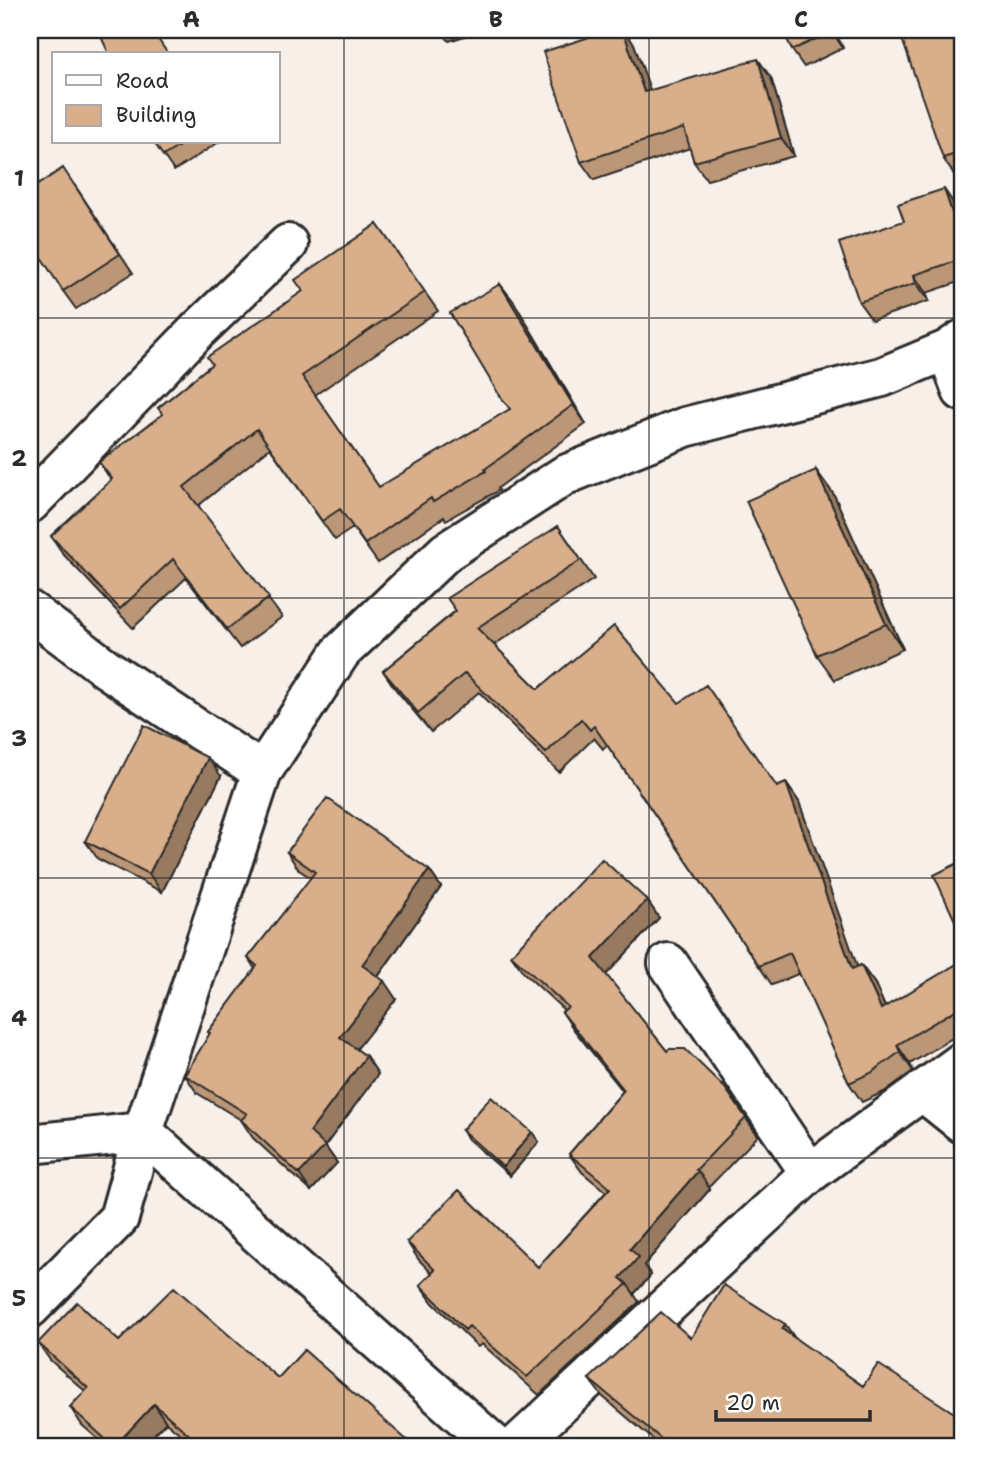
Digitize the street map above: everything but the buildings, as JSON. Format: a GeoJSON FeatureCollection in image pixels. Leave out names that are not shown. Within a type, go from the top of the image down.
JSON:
{"type":"FeatureCollection","features":[{"type":"Feature","properties":{"kind":"street"},"geometry":{"type":"LineString","coordinates":[[30,503],[198,330],[288,244]]}},
{"type":"Feature","properties":{"kind":"street"},"geometry":{"type":"LineString","coordinates":[[30,1308],[118,1218],[143,1132],[262,772],[341,652],[446,552],[565,475],[685,427],[882,376],[955,345],[962,391]]}},
{"type":"Feature","properties":{"kind":"street"},"geometry":{"type":"LineString","coordinates":[[30,611],[107,669],[262,772]]}},
{"type":"Feature","properties":{"kind":"street"},"geometry":{"type":"LineString","coordinates":[[668,963],[810,1173]]}},
{"type":"Feature","properties":{"kind":"street"},"geometry":{"type":"LineString","coordinates":[[515,1447],[810,1173],[962,1062]]}},
{"type":"Feature","properties":{"kind":"street"},"geometry":{"type":"LineString","coordinates":[[922,1091],[962,1123]]}},
{"type":"Feature","properties":{"kind":"street"},"geometry":{"type":"LineString","coordinates":[[30,1144],[143,1132],[497,1447]]}}]}
